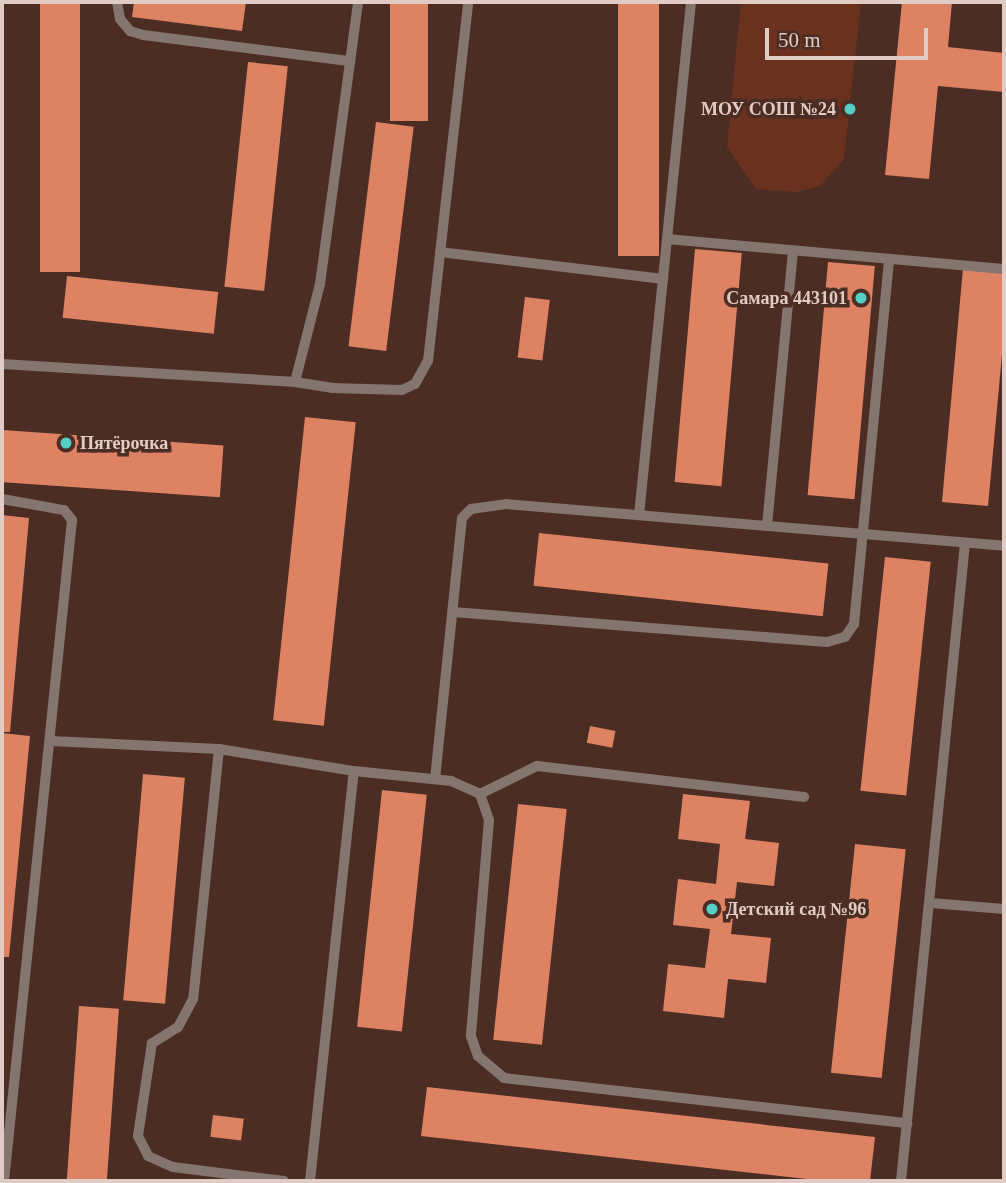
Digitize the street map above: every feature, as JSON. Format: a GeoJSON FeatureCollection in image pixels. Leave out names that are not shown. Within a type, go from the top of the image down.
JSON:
{"type":"FeatureCollection","features":[{"type":"Feature","properties":{"kind":"lane"},"geometry":{"type":"LineString","coordinates":[[117,2],[120,19],[130,31],[143,35],[350,61]]}},
{"type":"Feature","properties":{"kind":"lane"},"geometry":{"type":"LineString","coordinates":[[295,382],[320,284],[358,2]]}},
{"type":"Feature","properties":{"kind":"lane"},"geometry":{"type":"LineString","coordinates":[[2,364],[402,390],[415,384],[428,361],[468,2]]}},
{"type":"Feature","properties":{"kind":"lane"},"geometry":{"type":"LineString","coordinates":[[639,515],[691,2]]}},
{"type":"Feature","properties":{"kind":"lane"},"geometry":{"type":"LineString","coordinates":[[667,240],[1004,270]]}},
{"type":"Feature","properties":{"kind":"lane"},"geometry":{"type":"LineString","coordinates":[[440,251],[663,279]]}},
{"type":"Feature","properties":{"kind":"lane"},"geometry":{"type":"LineString","coordinates":[[767,526],[793,251]]}},
{"type":"Feature","properties":{"kind":"lane"},"geometry":{"type":"LineString","coordinates":[[453,612],[827,642],[845,637],[854,624],[889,259]]}},
{"type":"Feature","properties":{"kind":"lane"},"geometry":{"type":"LineString","coordinates":[[2,499],[64,510],[72,520],[4,1181]]}},
{"type":"Feature","properties":{"kind":"lane"},"geometry":{"type":"LineString","coordinates":[[435,779],[462,518],[471,509],[487,503],[1004,546]]}},
{"type":"Feature","properties":{"kind":"lane"},"geometry":{"type":"LineString","coordinates":[[901,1181],[965,543]]}},
{"type":"Feature","properties":{"kind":"lane"},"geometry":{"type":"LineString","coordinates":[[51,741],[219,749],[354,771],[452,780],[480,794],[489,820],[471,1036],[478,1056],[504,1078],[908,1123]]}},
{"type":"Feature","properties":{"kind":"lane"},"geometry":{"type":"LineString","coordinates":[[219,749],[193,999],[178,1027],[152,1043],[138,1136],[148,1156],[173,1167],[284,1181]]}},
{"type":"Feature","properties":{"kind":"lane"},"geometry":{"type":"LineString","coordinates":[[480,794],[537,766],[804,797]]}},
{"type":"Feature","properties":{"kind":"lane"},"geometry":{"type":"LineString","coordinates":[[310,1181],[354,771]]}},
{"type":"Feature","properties":{"kind":"lane"},"geometry":{"type":"LineString","coordinates":[[931,902],[1004,909]]}},
{"type":"Feature","properties":{"kind":"shaded area"},"geometry":{"type":"Polygon","coordinates":[[[741,2],[861,2],[844,159],[820,186],[797,192],[756,189],[727,147],[741,2]]]}},
{"type":"Feature","properties":{"kind":"building"},"geometry":{"type":"Polygon","coordinates":[[[40,2],[80,2],[80,272],[40,272],[40,2]]]}},
{"type":"Feature","properties":{"kind":"building"},"geometry":{"type":"Polygon","coordinates":[[[134,2],[246,2],[242,31],[132,17],[134,2]]]}},
{"type":"Feature","properties":{"kind":"building"},"geometry":{"type":"Polygon","coordinates":[[[390,2],[428,2],[428,121],[390,121],[390,2]]]}},
{"type":"Feature","properties":{"kind":"building"},"geometry":{"type":"Polygon","coordinates":[[[618,2],[659,2],[659,256],[618,256],[618,2]]]}},
{"type":"Feature","properties":{"kind":"building"},"geometry":{"type":"Polygon","coordinates":[[[902,2],[952,2],[948,47],[1004,53],[1004,92],[938,86],[929,179],[885,175],[902,2]]]}},
{"type":"Feature","properties":{"kind":"building"},"geometry":{"type":"Polygon","coordinates":[[[248,62],[288,66],[264,291],[224,287],[248,62]]]}},
{"type":"Feature","properties":{"kind":"building"},"geometry":{"type":"Polygon","coordinates":[[[376,122],[414,127],[386,351],[348,346],[376,122]]]}},
{"type":"Feature","properties":{"kind":"building"},"geometry":{"type":"Polygon","coordinates":[[[695,249],[742,253],[721,486],[675,482],[695,249]]]}},
{"type":"Feature","properties":{"kind":"building"},"geometry":{"type":"Polygon","coordinates":[[[828,262],[875,266],[854,499],[808,495],[828,262]]]}},
{"type":"Feature","properties":{"kind":"building"},"geometry":{"type":"Polygon","coordinates":[[[963,268],[1004,272],[1004,333],[988,506],[942,502],[963,268]]]}},
{"type":"Feature","properties":{"kind":"building"},"geometry":{"type":"Polygon","coordinates":[[[67,276],[218,292],[214,334],[63,318],[67,276]]]}},
{"type":"Feature","properties":{"kind":"building"},"geometry":{"type":"Polygon","coordinates":[[[525,297],[550,300],[542,361],[518,358],[525,297]]]}},
{"type":"Feature","properties":{"kind":"building"},"geometry":{"type":"Polygon","coordinates":[[[305,417],[356,422],[324,726],[273,720],[305,417]]]}},
{"type":"Feature","properties":{"kind":"building"},"geometry":{"type":"Polygon","coordinates":[[[3,430],[223,445],[220,497],[2,482],[3,430]]]}},
{"type":"Feature","properties":{"kind":"building"},"geometry":{"type":"Polygon","coordinates":[[[2,515],[29,518],[10,732],[2,732],[2,515]]]}},
{"type":"Feature","properties":{"kind":"building"},"geometry":{"type":"Polygon","coordinates":[[[539,533],[828,563],[823,616],[533,586],[539,533]]]}},
{"type":"Feature","properties":{"kind":"building"},"geometry":{"type":"Polygon","coordinates":[[[885,557],[931,562],[906,796],[860,791],[885,557]]]}},
{"type":"Feature","properties":{"kind":"building"},"geometry":{"type":"Polygon","coordinates":[[[590,726],[616,731],[612,748],[587,743],[590,726]]]}},
{"type":"Feature","properties":{"kind":"building"},"geometry":{"type":"Polygon","coordinates":[[[2,733],[30,736],[9,957],[2,957],[2,733]]]}},
{"type":"Feature","properties":{"kind":"building"},"geometry":{"type":"Polygon","coordinates":[[[143,774],[185,778],[165,1004],[123,1000],[143,774]]]}},
{"type":"Feature","properties":{"kind":"building"},"geometry":{"type":"Polygon","coordinates":[[[382,790],[427,795],[402,1031],[357,1027],[382,790]]]}},
{"type":"Feature","properties":{"kind":"building"},"geometry":{"type":"Polygon","coordinates":[[[683,794],[750,801],[745,839],[779,843],[774,886],[737,882],[731,934],[771,938],[766,983],[728,979],[724,1018],[663,1011],[668,964],[705,968],[710,929],[673,925],[678,879],[716,884],[720,844],[678,839],[683,794]]]}},
{"type":"Feature","properties":{"kind":"building"},"geometry":{"type":"Polygon","coordinates":[[[518,804],[567,809],[542,1045],[493,1040],[518,804]]]}},
{"type":"Feature","properties":{"kind":"building"},"geometry":{"type":"Polygon","coordinates":[[[855,844],[906,849],[882,1078],[831,1073],[855,844]]]}},
{"type":"Feature","properties":{"kind":"building"},"geometry":{"type":"Polygon","coordinates":[[[79,1006],[119,1009],[107,1181],[67,1181],[79,1006]]]}},
{"type":"Feature","properties":{"kind":"building"},"geometry":{"type":"Polygon","coordinates":[[[427,1087],[875,1137],[870,1181],[825,1181],[421,1136],[427,1087]]]}},
{"type":"Feature","properties":{"kind":"building"},"geometry":{"type":"Polygon","coordinates":[[[213,1115],[244,1119],[241,1141],[210,1137],[213,1115]]]}},
{"type":"Feature","properties":{"kind":"place","name":"МОУ СОШ №24"},"geometry":{"type":"Point","coordinates":[850,109]}},
{"type":"Feature","properties":{"kind":"place","name":"Самара 443101"},"geometry":{"type":"Point","coordinates":[861,298]}},
{"type":"Feature","properties":{"kind":"place","name":"Пятёрочка"},"geometry":{"type":"Point","coordinates":[66,443]}},
{"type":"Feature","properties":{"kind":"place","name":"Детский сад №96"},"geometry":{"type":"Point","coordinates":[712,909]}}]}
